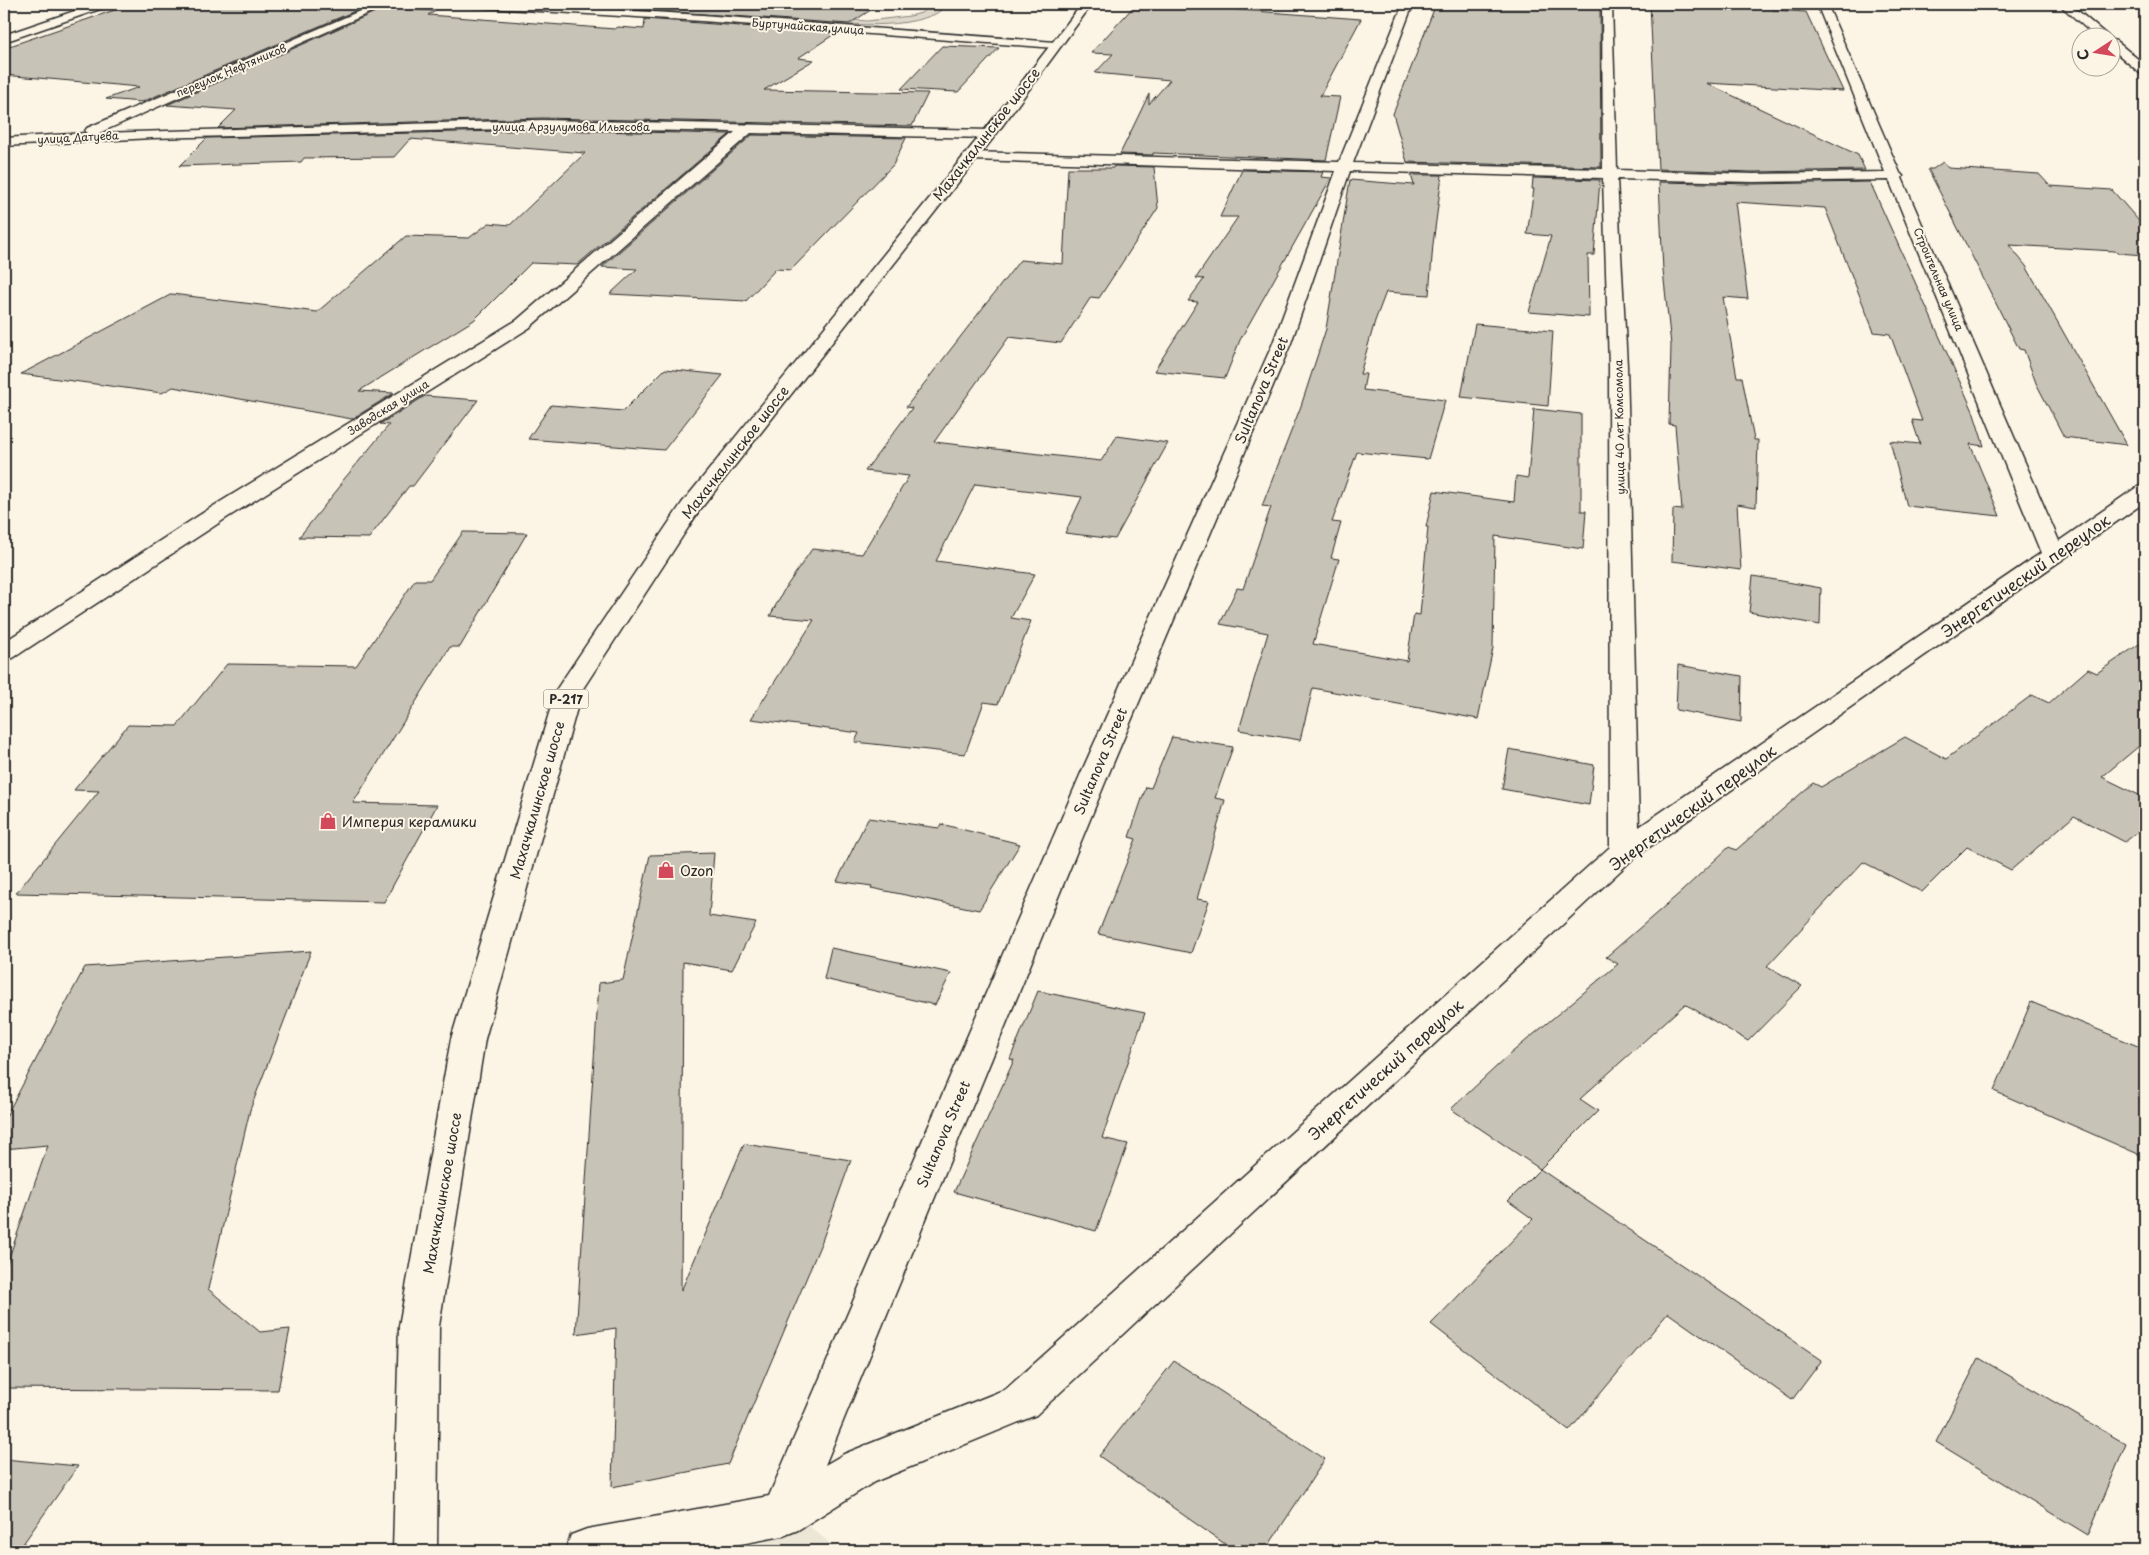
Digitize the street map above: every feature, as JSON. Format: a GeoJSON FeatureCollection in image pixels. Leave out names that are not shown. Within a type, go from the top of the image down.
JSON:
{"type":"FeatureCollection","features":[{"type":"Feature","properties":{"kind":"main road"},"geometry":{"type":"LineString","coordinates":[[4,39],[105,4]]}},
{"type":"Feature","properties":{"kind":"main road","name":"переулок Нефтяников"},"geometry":{"type":"LineString","coordinates":[[78,137],[384,4]]}},
{"type":"Feature","properties":{"kind":"main road","name":"Буртунайская улица"},"geometry":{"type":"LineString","coordinates":[[472,4],[705,14],[1054,45]]}},
{"type":"Feature","properties":{"kind":"main road","name":"Махачкалинское шоссе"},"geometry":{"type":"LineString","coordinates":[[415,1551],[419,1326],[468,1039],[569,690],[690,508],[989,134],[1054,45],[1087,4]]}},
{"type":"Feature","properties":{"kind":"main road","name":"Sultanova Street"},"geometry":{"type":"LineString","coordinates":[[783,1515],[1095,772],[1282,342],[1345,165],[1408,4]]}},
{"type":"Feature","properties":{"kind":"main road","name":"улица 40 лет Комсомола"},"geometry":{"type":"LineString","coordinates":[[1608,4],[1610,174],[1618,366],[1625,850]]}},
{"type":"Feature","properties":{"kind":"main road","name":"Строительная улица"},"geometry":{"type":"LineString","coordinates":[[1822,4],[1896,176],[2054,556]]}},
{"type":"Feature","properties":{"kind":"main road"},"geometry":{"type":"LineString","coordinates":[[2064,4],[2093,28]]}},
{"type":"Feature","properties":{"kind":"main road"},"geometry":{"type":"LineString","coordinates":[[2122,51],[2145,71]]}},
{"type":"Feature","properties":{"kind":"main road","name":"улица Арзулумова Ильясова"},"geometry":{"type":"LineString","coordinates":[[152,134],[542,124],[989,134]]}},
{"type":"Feature","properties":{"kind":"main road","name":"Заводская улица"},"geometry":{"type":"LineString","coordinates":[[4,652],[220,512],[523,324],[748,128]]}},
{"type":"Feature","properties":{"kind":"main road","name":"улица Датуева"},"geometry":{"type":"LineString","coordinates":[[4,142],[152,134]]}},
{"type":"Feature","properties":{"kind":"main road"},"geometry":{"type":"LineString","coordinates":[[970,156],[1345,165],[1753,178],[1896,176]]}},
{"type":"Feature","properties":{"kind":"main road","name":"Энергетический переулок"},"geometry":{"type":"LineString","coordinates":[[587,1551],[783,1515],[859,1468],[1021,1402],[1625,850],[2145,492]]}},
{"type":"Feature","properties":{"kind":"shaded area"},"geometry":{"type":"Polygon","coordinates":[[[731,4],[745,4],[742,8],[755,13],[867,21],[910,16],[921,13],[933,4],[949,4],[935,14],[915,20],[877,25],[779,18],[773,20],[759,19],[727,8],[731,4]]]}},
{"type":"Feature","properties":{"kind":"shaded area"},"geometry":{"type":"Polygon","coordinates":[[[807,1524],[839,1551],[743,1551],[807,1524]]]}},
{"type":"Feature","properties":{"kind":"building"},"geometry":{"type":"Polygon","coordinates":[[[132,4],[300,4],[364,7],[142,102],[106,99],[139,87],[4,75],[4,48],[132,4]]]}},
{"type":"Feature","properties":{"kind":"building"},"geometry":{"type":"Polygon","coordinates":[[[645,4],[880,4],[849,24],[645,10],[645,4]]]}},
{"type":"Feature","properties":{"kind":"building"},"geometry":{"type":"Polygon","coordinates":[[[1136,4],[1160,4],[1361,19],[1320,96],[1340,97],[1326,160],[1153,153],[1153,155],[1120,154],[1149,94],[1149,104],[1170,80],[1095,73],[1113,54],[1091,53],[1136,4]]]}},
{"type":"Feature","properties":{"kind":"building"},"geometry":{"type":"Polygon","coordinates":[[[1436,4],[1600,4],[1601,167],[1407,162],[1393,114],[1436,4]]]}},
{"type":"Feature","properties":{"kind":"building"},"geometry":{"type":"Polygon","coordinates":[[[1650,4],[1771,4],[1773,10],[1806,12],[1843,91],[1706,83],[1858,155],[1865,170],[1753,172],[1658,169],[1650,4]]]}},
{"type":"Feature","properties":{"kind":"building"},"geometry":{"type":"Polygon","coordinates":[[[384,8],[436,11],[428,15],[615,29],[618,27],[644,29],[645,19],[836,33],[798,58],[814,60],[764,90],[928,93],[912,126],[542,118],[218,128],[236,110],[167,105],[384,8]]]}},
{"type":"Feature","properties":{"kind":"building"},"geometry":{"type":"Polygon","coordinates":[[[942,46],[999,48],[958,92],[901,89],[942,46]]]}},
{"type":"Feature","properties":{"kind":"building"},"geometry":{"type":"Polygon","coordinates":[[[542,130],[730,134],[577,265],[531,263],[474,320],[359,391],[394,393],[352,419],[173,387],[162,393],[21,374],[172,294],[317,312],[406,236],[469,238],[489,223],[510,225],[585,153],[410,139],[394,157],[304,158],[301,162],[179,166],[207,138],[542,130]]]}},
{"type":"Feature","properties":{"kind":"building"},"geometry":{"type":"Polygon","coordinates":[[[752,135],[906,138],[893,165],[791,270],[776,269],[746,301],[610,294],[637,269],[602,267],[752,135]]]}},
{"type":"Feature","properties":{"kind":"building"},"geometry":{"type":"Polygon","coordinates":[[[1943,162],[1948,168],[2039,174],[2050,186],[2112,190],[2145,228],[2145,255],[2117,253],[2115,251],[2009,245],[2026,266],[2127,445],[2064,437],[2036,383],[2024,350],[2019,349],[1928,169],[1933,169],[1943,162]]]}},
{"type":"Feature","properties":{"kind":"building"},"geometry":{"type":"Polygon","coordinates":[[[1114,166],[1154,167],[1158,208],[1099,298],[1091,297],[1061,343],[1009,337],[934,442],[1101,461],[1117,436],[1168,443],[1115,539],[1065,533],[1082,497],[975,484],[936,561],[1035,574],[1011,618],[1031,621],[998,704],[984,702],[965,754],[855,742],[859,733],[751,719],[814,620],[770,616],[784,590],[812,549],[862,554],[909,476],[865,471],[912,408],[906,407],[1020,260],[1063,264],[1068,168],[1113,168],[1114,166]]]}},
{"type":"Feature","properties":{"kind":"building"},"geometry":{"type":"Polygon","coordinates":[[[1242,170],[1323,172],[1321,177],[1331,178],[1240,340],[1225,378],[1154,371],[1198,302],[1188,301],[1204,279],[1196,278],[1238,217],[1220,217],[1242,170]]]}},
{"type":"Feature","properties":{"kind":"building"},"geometry":{"type":"Polygon","coordinates":[[[1411,175],[1442,175],[1433,244],[1429,295],[1386,292],[1375,321],[1360,374],[1366,374],[1363,390],[1445,400],[1428,459],[1357,452],[1332,522],[1341,523],[1331,558],[1339,559],[1313,644],[1407,661],[1414,614],[1420,615],[1428,527],[1426,527],[1434,491],[1514,502],[1516,476],[1528,478],[1534,409],[1581,414],[1581,511],[1586,511],[1583,549],[1495,536],[1493,648],[1478,719],[1313,688],[1300,740],[1239,730],[1268,633],[1220,624],[1237,588],[1243,589],[1271,507],[1262,506],[1301,406],[1326,329],[1350,180],[1414,185],[1411,175]]]}},
{"type":"Feature","properties":{"kind":"building"},"geometry":{"type":"Polygon","coordinates":[[[1533,178],[1600,180],[1594,255],[1588,255],[1589,317],[1529,312],[1551,236],[1527,234],[1534,189],[1532,189],[1533,178]]]}},
{"type":"Feature","properties":{"kind":"building"},"geometry":{"type":"Polygon","coordinates":[[[1659,182],[1753,184],[1870,182],[1973,411],[1984,446],[1970,444],[2000,516],[1907,506],[1890,441],[1920,444],[1912,420],[1922,421],[1890,334],[1874,332],[1825,208],[1735,202],[1748,299],[1723,297],[1737,377],[1742,377],[1754,440],[1758,440],[1756,507],[1737,504],[1741,570],[1672,561],[1673,509],[1682,510],[1675,425],[1669,424],[1671,345],[1663,271],[1659,182]]]}},
{"type":"Feature","properties":{"kind":"building"},"geometry":{"type":"Polygon","coordinates":[[[1475,324],[1553,331],[1548,406],[1461,397],[1475,324]]]}},
{"type":"Feature","properties":{"kind":"building"},"geometry":{"type":"Polygon","coordinates":[[[665,369],[723,375],[664,450],[528,439],[551,405],[623,411],[665,369]]]}},
{"type":"Feature","properties":{"kind":"building"},"geometry":{"type":"Polygon","coordinates":[[[425,396],[478,400],[413,486],[409,486],[369,538],[299,537],[389,425],[380,424],[425,396]]]}},
{"type":"Feature","properties":{"kind":"building"},"geometry":{"type":"Polygon","coordinates":[[[463,532],[527,533],[460,647],[450,647],[353,803],[437,805],[384,902],[16,893],[99,791],[74,790],[128,725],[177,726],[227,664],[356,666],[415,580],[430,580],[463,532]]]}},
{"type":"Feature","properties":{"kind":"building"},"geometry":{"type":"Polygon","coordinates":[[[1753,576],[1821,588],[1820,625],[1749,612],[1753,576]]]}},
{"type":"Feature","properties":{"kind":"building"},"geometry":{"type":"Polygon","coordinates":[[[2145,640],[2145,741],[2102,777],[2145,798],[2145,826],[2125,842],[2074,816],[2011,870],[1967,847],[1922,892],[1863,862],[1767,966],[1802,986],[1748,1041],[1685,1004],[1580,1099],[1598,1111],[1540,1169],[1451,1109],[1510,1054],[1618,964],[1606,957],[1681,892],[1729,847],[1736,850],[1813,783],[1821,787],[1905,737],[1946,759],[2032,695],[2049,703],[2088,669],[2097,673],[2145,640]]]}},
{"type":"Feature","properties":{"kind":"building"},"geometry":{"type":"Polygon","coordinates":[[[1678,665],[1742,676],[1741,722],[1676,710],[1678,665]]]}},
{"type":"Feature","properties":{"kind":"building"},"geometry":{"type":"Polygon","coordinates":[[[1172,737],[1233,747],[1215,798],[1225,800],[1197,899],[1209,901],[1191,953],[1098,934],[1136,839],[1129,837],[1146,787],[1151,788],[1172,737]]]}},
{"type":"Feature","properties":{"kind":"building"},"geometry":{"type":"Polygon","coordinates":[[[1509,749],[1594,765],[1589,805],[1502,789],[1509,749]]]}},
{"type":"Feature","properties":{"kind":"building"},"geometry":{"type":"Polygon","coordinates":[[[868,818],[939,828],[941,824],[1020,844],[979,910],[871,888],[872,886],[837,881],[868,818]]]}},
{"type":"Feature","properties":{"kind":"building"},"geometry":{"type":"Polygon","coordinates":[[[714,853],[709,916],[756,923],[732,970],[683,962],[681,1291],[744,1144],[851,1160],[822,1241],[728,1464],[612,1487],[616,1328],[576,1334],[599,983],[623,980],[650,855],[714,853]]]}},
{"type":"Feature","properties":{"kind":"building"},"geometry":{"type":"Polygon","coordinates":[[[831,948],[951,973],[935,1005],[824,979],[831,948]]]}},
{"type":"Feature","properties":{"kind":"building"},"geometry":{"type":"Polygon","coordinates":[[[311,951],[250,1110],[208,1289],[260,1332],[290,1329],[278,1390],[4,1388],[4,1272],[48,1145],[4,1149],[4,1120],[85,967],[311,951]]]}},
{"type":"Feature","properties":{"kind":"building"},"geometry":{"type":"Polygon","coordinates":[[[1038,991],[1145,1013],[1102,1138],[1128,1144],[1096,1231],[954,1192],[1014,1060],[1010,1059],[1038,991]]]}},
{"type":"Feature","properties":{"kind":"building"},"geometry":{"type":"Polygon","coordinates":[[[2031,1002],[2145,1049],[2145,1157],[1994,1091],[2031,1002]]]}},
{"type":"Feature","properties":{"kind":"building"},"geometry":{"type":"Polygon","coordinates":[[[1540,1169],[1822,1360],[1792,1400],[1668,1313],[1569,1431],[1431,1324],[1533,1219],[1508,1201],[1540,1169]]]}},
{"type":"Feature","properties":{"kind":"building"},"geometry":{"type":"Polygon","coordinates":[[[1979,1358],[2126,1444],[2088,1535],[1936,1442],[1979,1358]]]}},
{"type":"Feature","properties":{"kind":"building"},"geometry":{"type":"Polygon","coordinates":[[[1174,1361],[1325,1459],[1265,1551],[1235,1551],[1099,1456],[1174,1361]]]}},
{"type":"Feature","properties":{"kind":"building"},"geometry":{"type":"Polygon","coordinates":[[[4,1459],[78,1466],[18,1551],[4,1551],[4,1459]]]}},
{"type":"Feature","properties":{"kind":"place","name":"Империя керамики"},"geometry":{"type":"Point","coordinates":[328,821]}},
{"type":"Feature","properties":{"kind":"place","name":"Ozon"},"geometry":{"type":"Point","coordinates":[666,870]}}]}
